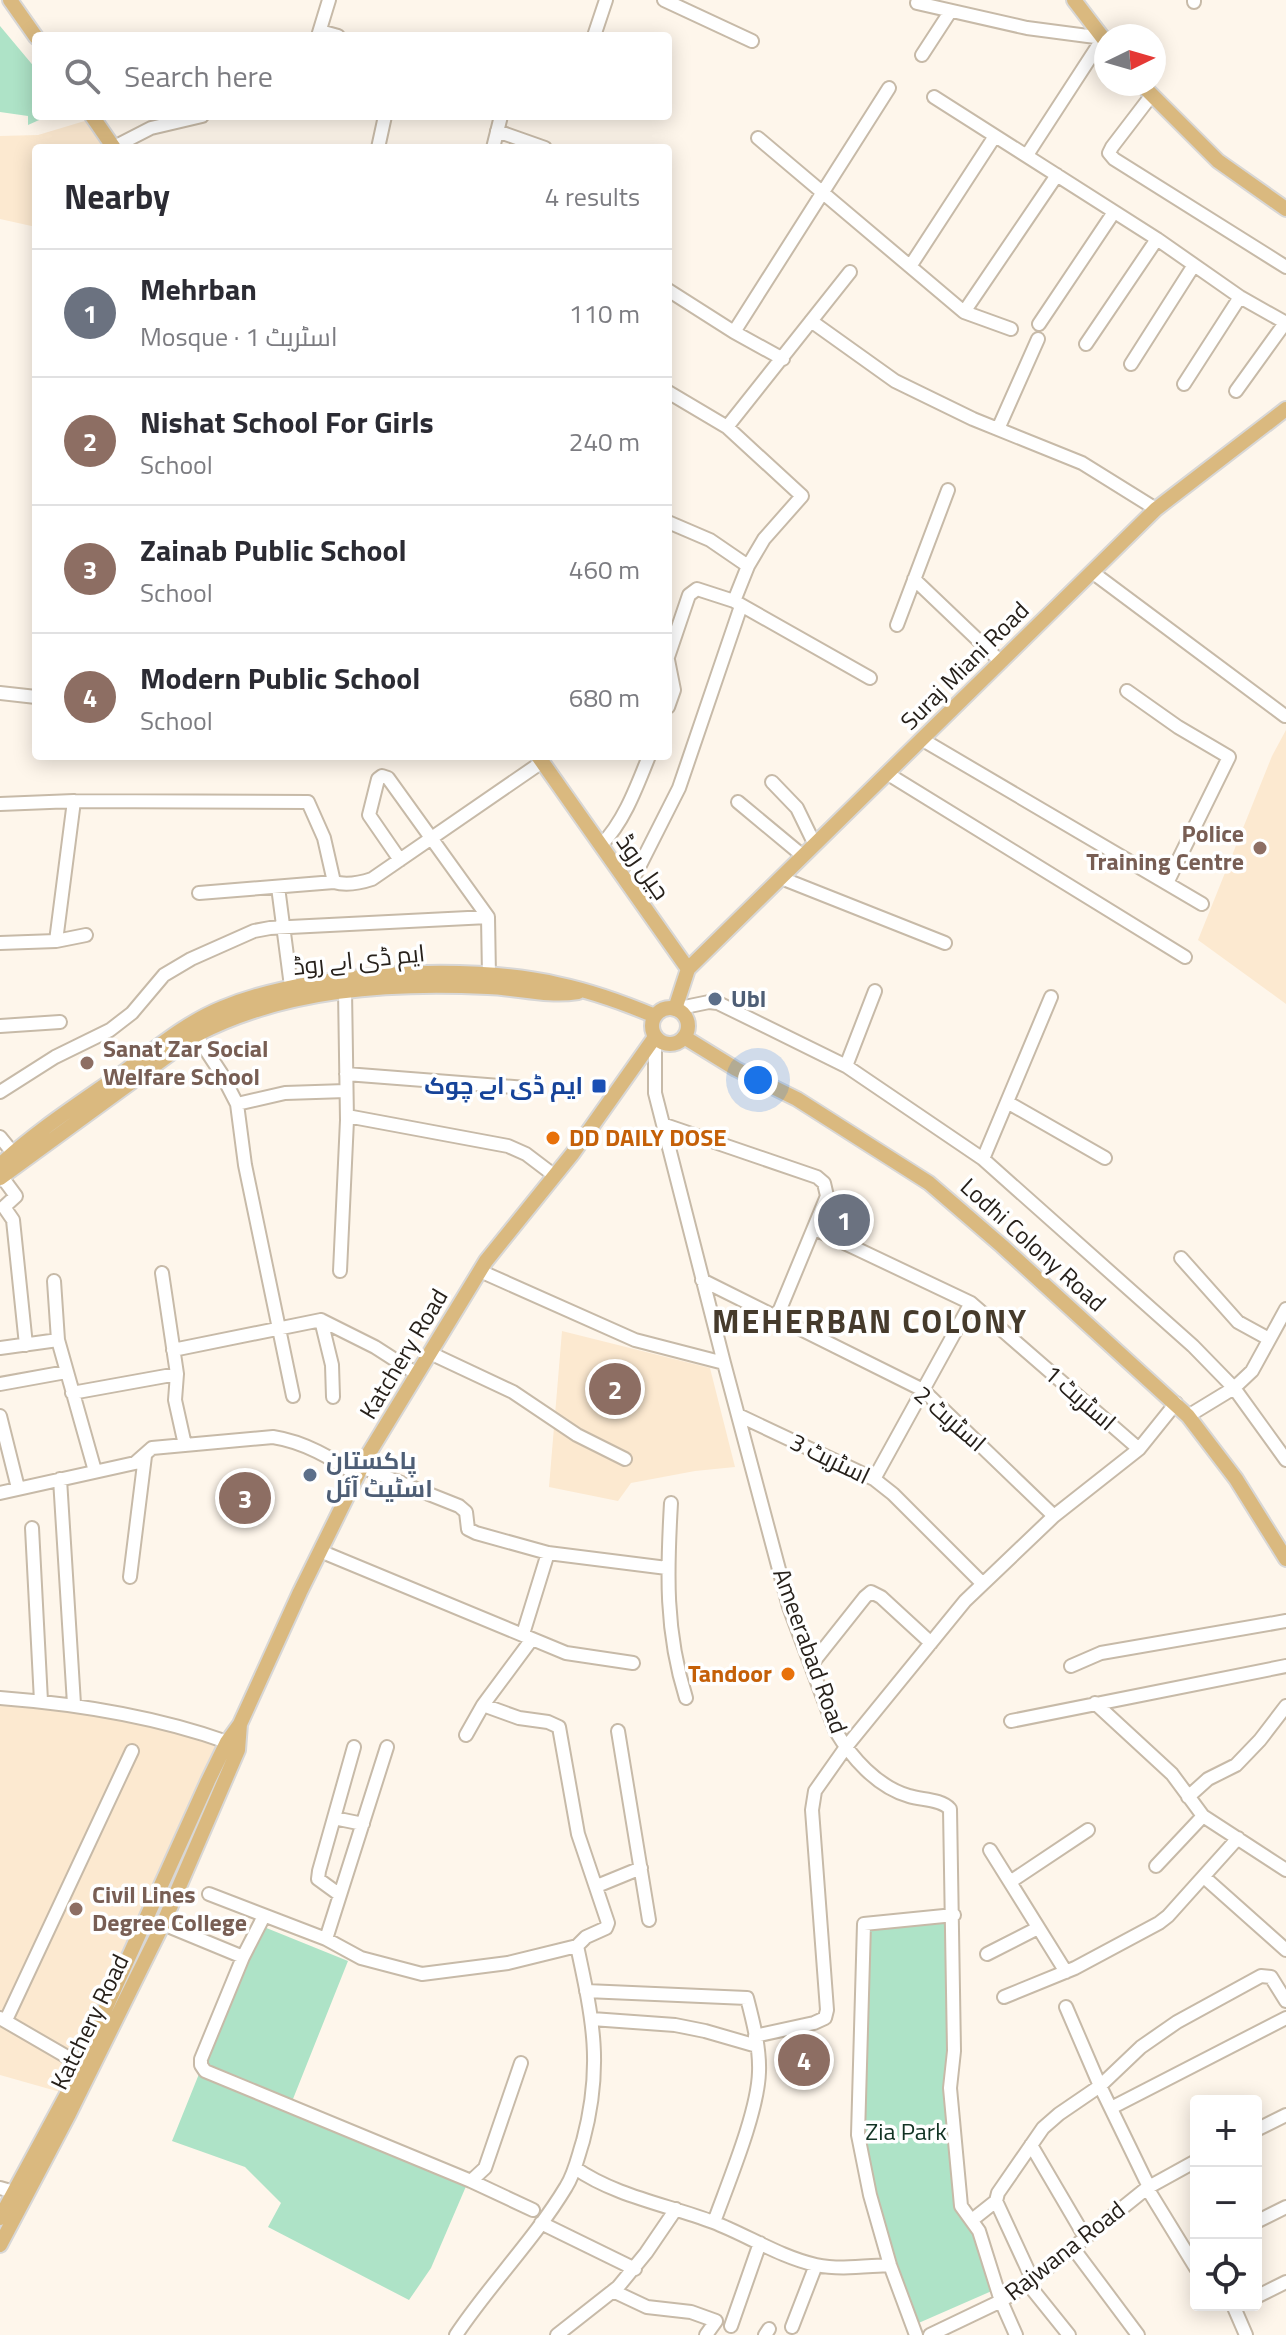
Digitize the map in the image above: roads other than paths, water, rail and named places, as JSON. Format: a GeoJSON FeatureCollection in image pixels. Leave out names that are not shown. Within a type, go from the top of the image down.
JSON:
{"type":"FeatureCollection","features":[{"type":"Feature","properties":{"kind":"main road"},"geometry":{"type":"LineString","coordinates":[[10,0],[32,32]]}},
{"type":"Feature","properties":{"kind":"main road"},"geometry":{"type":"LineString","coordinates":[[1079,3],[1094,24]]}},
{"type":"Feature","properties":{"kind":"main road"},"geometry":{"type":"LineString","coordinates":[[1151,96],[1218,161],[1286,209]]}},
{"type":"Feature","properties":{"kind":"main road"},"geometry":{"type":"LineString","coordinates":[[95,120],[111,144]]}},
{"type":"Feature","properties":{"kind":"main road","name":"Suraj Miani Road"},"geometry":{"type":"LineString","coordinates":[[688,969],[1156,509],[1286,409]]}},
{"type":"Feature","properties":{"kind":"main road","name":"جیل روڈ"},"geometry":{"type":"LineString","coordinates":[[541,760],[688,969]]}},
{"type":"Feature","properties":{"kind":"main road"},"geometry":{"type":"LineString","coordinates":[[675,1009],[688,969]]}},
{"type":"Feature","properties":{"kind":"main road","name":"ایم ڈی اے روڈ"},"geometry":{"type":"LineString","coordinates":[[1,1173],[13,1153],[196,1035],[227,1019],[292,994],[343,979],[439,973],[557,984],[616,1000],[655,1016]]}},
{"type":"Feature","properties":{"kind":"main road","name":"ایم ڈی اے روڈ"},"geometry":{"type":"LineString","coordinates":[[1,1173],[190,1025],[223,1008],[292,994],[345,990],[436,986],[490,987],[557,995],[583,992]]}},
{"type":"Feature","properties":{"kind":"main road"},"geometry":{"type":"LineString","coordinates":[[675,1009],[683,1014],[688,1022],[684,1037],[677,1043],[668,1044],[655,1037],[652,1029],[655,1016],[662,1010],[675,1009]]}},
{"type":"Feature","properties":{"kind":"main road","name":"Katchery Road"},"geometry":{"type":"LineString","coordinates":[[0,2245],[132,1968],[165,1878],[208,1781],[227,1742],[240,1724],[359,1471],[480,1271],[555,1176],[655,1037]]}},
{"type":"Feature","properties":{"kind":"main road","name":"Lodhi Colony Road"},"geometry":{"type":"LineString","coordinates":[[684,1037],[736,1069],[797,1099],[929,1183],[1176,1403],[1236,1479],[1286,1559]]}},
{"type":"Feature","properties":{"kind":"main road","name":"Katchery Road"},"geometry":{"type":"LineString","coordinates":[[132,1968],[163,1924],[181,1885],[238,1750],[240,1724]]}},
{"type":"Feature","properties":{"kind":"main road"},"geometry":{"type":"LineString","coordinates":[[208,1781],[224,1787]]}},
{"type":"Feature","properties":{"kind":"main road"},"geometry":{"type":"LineString","coordinates":[[165,1878],[181,1885]]}},
{"type":"Feature","properties":{"kind":"main road","name":"Katchery Road"},"geometry":{"type":"LineString","coordinates":[[0,2218],[7,2190],[64,2111]]}},
{"type":"Feature","properties":{"kind":"street"},"geometry":{"type":"LineString","coordinates":[[319,32],[329,0]]}},
{"type":"Feature","properties":{"kind":"street"},"geometry":{"type":"LineString","coordinates":[[595,32],[606,0]]}},
{"type":"Feature","properties":{"kind":"street"},"geometry":{"type":"LineString","coordinates":[[668,1],[752,41]]}},
{"type":"Feature","properties":{"kind":"street"},"geometry":{"type":"LineString","coordinates":[[917,3],[1027,28],[1094,38]]}},
{"type":"Feature","properties":{"kind":"street"},"geometry":{"type":"LineString","coordinates":[[922,55],[950,12]]}},
{"type":"Feature","properties":{"kind":"street"},"geometry":{"type":"LineString","coordinates":[[1027,155],[1094,56]]}},
{"type":"Feature","properties":{"kind":"street"},"geometry":{"type":"LineString","coordinates":[[734,332],[889,88]]}},
{"type":"Feature","properties":{"kind":"street"},"geometry":{"type":"LineString","coordinates":[[1151,96],[1109,153],[1286,267]]}},
{"type":"Feature","properties":{"kind":"street"},"geometry":{"type":"LineString","coordinates":[[934,97],[1157,239],[1240,297],[1284,319],[1236,391]]}},
{"type":"Feature","properties":{"kind":"street"},"geometry":{"type":"LineString","coordinates":[[121,144],[151,128],[185,120]]}},
{"type":"Feature","properties":{"kind":"street"},"geometry":{"type":"LineString","coordinates":[[379,144],[384,120]]}},
{"type":"Feature","properties":{"kind":"street"},"geometry":{"type":"LineString","coordinates":[[494,144],[500,120]]}},
{"type":"Feature","properties":{"kind":"street"},"geometry":{"type":"LineString","coordinates":[[497,131],[534,144]]}},
{"type":"Feature","properties":{"kind":"street"},"geometry":{"type":"LineString","coordinates":[[911,265],[995,136]]}},
{"type":"Feature","properties":{"kind":"street"},"geometry":{"type":"LineString","coordinates":[[758,138],[964,312],[1011,329]]}},
{"type":"Feature","properties":{"kind":"street"},"geometry":{"type":"LineString","coordinates":[[964,312],[1057,175]]}},
{"type":"Feature","properties":{"kind":"street"},"geometry":{"type":"LineString","coordinates":[[1039,324],[1114,212]]}},
{"type":"Feature","properties":{"kind":"street"},"geometry":{"type":"LineString","coordinates":[[1086,344],[1157,239]]}},
{"type":"Feature","properties":{"kind":"street"},"geometry":{"type":"LineString","coordinates":[[1131,364],[1194,265]]}},
{"type":"Feature","properties":{"kind":"street"},"geometry":{"type":"LineString","coordinates":[[727,427],[850,272]]}},
{"type":"Feature","properties":{"kind":"street"},"geometry":{"type":"LineString","coordinates":[[672,293],[783,359]]}},
{"type":"Feature","properties":{"kind":"street"},"geometry":{"type":"LineString","coordinates":[[1184,384],[1240,297]]}},
{"type":"Feature","properties":{"kind":"street"},"geometry":{"type":"LineString","coordinates":[[811,321],[895,381],[998,429],[1082,463],[1156,509]]}},
{"type":"Feature","properties":{"kind":"street"},"geometry":{"type":"LineString","coordinates":[[998,429],[1038,339]]}},
{"type":"Feature","properties":{"kind":"street"},"geometry":{"type":"LineString","coordinates":[[630,885],[679,788],[748,566],[764,539],[802,496],[727,427],[672,394]]}},
{"type":"Feature","properties":{"kind":"street"},"geometry":{"type":"LineString","coordinates":[[897,625],[948,490]]}},
{"type":"Feature","properties":{"kind":"street"},"geometry":{"type":"LineString","coordinates":[[672,524],[710,540],[748,566]]}},
{"type":"Feature","properties":{"kind":"street"},"geometry":{"type":"LineString","coordinates":[[1092,572],[1285,716]]}},
{"type":"Feature","properties":{"kind":"street"},"geometry":{"type":"LineString","coordinates":[[914,579],[1001,662]]}},
{"type":"Feature","properties":{"kind":"street"},"geometry":{"type":"LineString","coordinates":[[672,647],[693,590],[697,589],[737,603],[870,678]]}},
{"type":"Feature","properties":{"kind":"street"},"geometry":{"type":"LineString","coordinates":[[1127,691],[1178,727],[1229,757],[1167,883]]}},
{"type":"Feature","properties":{"kind":"street"},"geometry":{"type":"LineString","coordinates":[[0,693],[32,697]]}},
{"type":"Feature","properties":{"kind":"street"},"geometry":{"type":"LineString","coordinates":[[923,740],[1202,904]]}},
{"type":"Feature","properties":{"kind":"street"},"geometry":{"type":"LineString","coordinates":[[199,893],[334,882],[342,885],[361,883],[431,839],[539,760]]}},
{"type":"Feature","properties":{"kind":"street"},"geometry":{"type":"LineString","coordinates":[[601,845],[611,835],[647,760]]}},
{"type":"Feature","properties":{"kind":"street"},"geometry":{"type":"LineString","coordinates":[[888,774],[1185,957]]}},
{"type":"Feature","properties":{"kind":"street"},"geometry":{"type":"LineString","coordinates":[[400,860],[369,815],[378,779],[382,776],[388,778],[488,917],[489,976]]}},
{"type":"Feature","properties":{"kind":"street"},"geometry":{"type":"LineString","coordinates":[[772,782],[797,808],[815,845]]}},
{"type":"Feature","properties":{"kind":"street"},"geometry":{"type":"LineString","coordinates":[[0,804],[74,801],[308,802],[324,838],[334,882]]}},
{"type":"Feature","properties":{"kind":"street"},"geometry":{"type":"LineString","coordinates":[[56,941],[74,801]]}},
{"type":"Feature","properties":{"kind":"street"},"geometry":{"type":"LineString","coordinates":[[738,802],[803,856]]}},
{"type":"Feature","properties":{"kind":"street"},"geometry":{"type":"LineString","coordinates":[[781,878],[945,943]]}},
{"type":"Feature","properties":{"kind":"street"},"geometry":{"type":"LineString","coordinates":[[278,887],[292,994]]}},
{"type":"Feature","properties":{"kind":"street"},"geometry":{"type":"LineString","coordinates":[[0,1092],[55,1057],[110,1030],[132,1013],[164,975],[191,959],[254,931],[488,917]]}},
{"type":"Feature","properties":{"kind":"street"},"geometry":{"type":"LineString","coordinates":[[0,943],[56,941],[86,935]]}},
{"type":"Feature","properties":{"kind":"street"},"geometry":{"type":"LineString","coordinates":[[340,1271],[347,1116],[345,990]]}},
{"type":"Feature","properties":{"kind":"street"},"geometry":{"type":"LineString","coordinates":[[846,1066],[875,991]]}},
{"type":"Feature","properties":{"kind":"street"},"geometry":{"type":"LineString","coordinates":[[983,1159],[1051,997]]}},
{"type":"Feature","properties":{"kind":"street"},"geometry":{"type":"LineString","coordinates":[[675,1009],[718,1003],[846,1066],[983,1159],[1193,1346],[1234,1388],[1286,1460]]}},
{"type":"Feature","properties":{"kind":"street"},"geometry":{"type":"LineString","coordinates":[[0,1026],[60,1022]]}},
{"type":"Feature","properties":{"kind":"street"},"geometry":{"type":"LineString","coordinates":[[196,1035],[237,1104],[245,1165],[293,1396]]}},
{"type":"Feature","properties":{"kind":"street","name":"Ameerabad Road"},"geometry":{"type":"LineString","coordinates":[[655,1037],[655,1093],[702,1280],[789,1607],[835,1730],[874,1777],[892,1790],[949,1807],[954,1915],[954,2051],[950,2088],[961,2206],[979,2231],[1001,2301],[1016,2335]]}},
{"type":"Feature","properties":{"kind":"street"},"geometry":{"type":"LineString","coordinates":[[346,1074],[539,1089]]}},
{"type":"Feature","properties":{"kind":"street"},"geometry":{"type":"LineString","coordinates":[[237,1104],[285,1093],[346,1091]]}},
{"type":"Feature","properties":{"kind":"street"},"geometry":{"type":"LineString","coordinates":[[1007,1102],[1105,1158]]}},
{"type":"Feature","properties":{"kind":"street"},"geometry":{"type":"LineString","coordinates":[[347,1116],[508,1146],[526,1154],[555,1176]]}},
{"type":"Feature","properties":{"kind":"street"},"geometry":{"type":"LineString","coordinates":[[665,1125],[821,1179],[827,1196],[776,1319]]}},
{"type":"Feature","properties":{"kind":"street"},"geometry":{"type":"LineString","coordinates":[[0,1137],[13,1153]]}},
{"type":"Feature","properties":{"kind":"street"},"geometry":{"type":"LineString","coordinates":[[1,1173],[16,1196],[4,1207],[13,1220],[26,1345]]}},
{"type":"Feature","properties":{"kind":"street","name":"اسٹریٹ 1"},"geometry":{"type":"LineString","coordinates":[[815,1229],[971,1303],[1139,1449]]}},
{"type":"Feature","properties":{"kind":"street"},"geometry":{"type":"LineString","coordinates":[[1181,1258],[1238,1322],[1269,1339]]}},
{"type":"Feature","properties":{"kind":"street"},"geometry":{"type":"LineString","coordinates":[[480,1271],[635,1340],[724,1363]]}},
{"type":"Feature","properties":{"kind":"street"},"geometry":{"type":"LineString","coordinates":[[162,1273],[177,1374],[175,1400],[185,1445]]}},
{"type":"Feature","properties":{"kind":"street","name":"اسٹریٹ 2"},"geometry":{"type":"LineString","coordinates":[[702,1280],[923,1390],[1054,1516]]}},
{"type":"Feature","properties":{"kind":"street"},"geometry":{"type":"LineString","coordinates":[[54,1281],[58,1340],[95,1471]]}},
{"type":"Feature","properties":{"kind":"street"},"geometry":{"type":"LineString","coordinates":[[874,1479],[971,1303]]}},
{"type":"Feature","properties":{"kind":"street"},"geometry":{"type":"LineString","coordinates":[[1188,1416],[1234,1388],[1252,1371],[1286,1309]]}},
{"type":"Feature","properties":{"kind":"street"},"geometry":{"type":"LineString","coordinates":[[321,1320],[332,1365],[333,1397]]}},
{"type":"Feature","properties":{"kind":"street"},"geometry":{"type":"LineString","coordinates":[[173,1350],[321,1320],[375,1347],[417,1374]]}},
{"type":"Feature","properties":{"kind":"street"},"geometry":{"type":"LineString","coordinates":[[0,1348],[58,1340]]}},
{"type":"Feature","properties":{"kind":"street"},"geometry":{"type":"LineString","coordinates":[[430,1353],[513,1392],[577,1435],[625,1459]]}},
{"type":"Feature","properties":{"kind":"street"},"geometry":{"type":"LineString","coordinates":[[0,1384],[66,1372]]}},
{"type":"Feature","properties":{"kind":"street"},"geometry":{"type":"LineString","coordinates":[[72,1393],[177,1374]]}},
{"type":"Feature","properties":{"kind":"street"},"geometry":{"type":"LineString","coordinates":[[592,2019],[675,2025],[756,2041],[825,2018],[827,2010],[812,1810],[815,1791],[846,1747],[982,1583],[1054,1516],[1139,1449],[1176,1403]]}},
{"type":"Feature","properties":{"kind":"street","name":"اسٹریٹ 3"},"geometry":{"type":"LineString","coordinates":[[738,1415],[874,1479],[982,1583]]}},
{"type":"Feature","properties":{"kind":"street"},"geometry":{"type":"LineString","coordinates":[[0,1416],[18,1488]]}},
{"type":"Feature","properties":{"kind":"street"},"geometry":{"type":"LineString","coordinates":[[0,1493],[135,1463],[152,1448],[273,1437],[324,1453],[359,1471],[459,1506],[466,1512],[467,1526],[471,1531],[548,1553],[667,1568]]}},
{"type":"Feature","properties":{"kind":"street"},"geometry":{"type":"LineString","coordinates":[[130,1577],[145,1456]]}},
{"type":"Feature","properties":{"kind":"street"},"geometry":{"type":"LineString","coordinates":[[60,1479],[74,1704]]}},
{"type":"Feature","properties":{"kind":"street"},"geometry":{"type":"LineString","coordinates":[[671,1503],[667,1568],[670,1629],[676,1666],[686,1698]]}},
{"type":"Feature","properties":{"kind":"street"},"geometry":{"type":"LineString","coordinates":[[32,1528],[41,1701]]}},
{"type":"Feature","properties":{"kind":"street"},"geometry":{"type":"LineString","coordinates":[[320,1551],[566,1653],[633,1663]]}},
{"type":"Feature","properties":{"kind":"street"},"geometry":{"type":"LineString","coordinates":[[466,1735],[527,1636],[548,1553]]}},
{"type":"Feature","properties":{"kind":"street"},"geometry":{"type":"LineString","coordinates":[[811,1665],[871,1592],[881,1597],[931,1643]]}},
{"type":"Feature","properties":{"kind":"street"},"geometry":{"type":"LineString","coordinates":[[1071,1666],[1101,1653],[1286,1621]]}},
{"type":"Feature","properties":{"kind":"street"},"geometry":{"type":"LineString","coordinates":[[1011,1721],[1286,1666]]}},
{"type":"Feature","properties":{"kind":"street"},"geometry":{"type":"LineString","coordinates":[[0,1698],[111,1710],[227,1742]]}},
{"type":"Feature","properties":{"kind":"street"},"geometry":{"type":"LineString","coordinates":[[1095,1703],[1165,1767],[1203,1816],[1286,1870]]}},
{"type":"Feature","properties":{"kind":"street"},"geometry":{"type":"LineString","coordinates":[[209,1894],[326,1939],[361,1958],[422,1974],[508,1963],[577,1946],[586,1937],[608,1925],[578,1834],[559,1727],[548,1722],[519,1718],[483,1705]]}},
{"type":"Feature","properties":{"kind":"street"},"geometry":{"type":"LineString","coordinates":[[1188,1797],[1208,1779],[1236,1765],[1286,1706]]}},
{"type":"Feature","properties":{"kind":"street"},"geometry":{"type":"LineString","coordinates":[[618,1731],[649,1920]]}},
{"type":"Feature","properties":{"kind":"street"},"geometry":{"type":"LineString","coordinates":[[340,1895],[318,1879],[354,1747]]}},
{"type":"Feature","properties":{"kind":"street"},"geometry":{"type":"LineString","coordinates":[[326,1939],[387,1747]]}},
{"type":"Feature","properties":{"kind":"street"},"geometry":{"type":"LineString","coordinates":[[85,2068],[3,2019],[17,2000],[132,1751]]}},
{"type":"Feature","properties":{"kind":"street"},"geometry":{"type":"LineString","coordinates":[[1156,1866],[1203,1816]]}},
{"type":"Feature","properties":{"kind":"street"},"geometry":{"type":"LineString","coordinates":[[334,1818],[363,1824]]}},
{"type":"Feature","properties":{"kind":"street"},"geometry":{"type":"LineString","coordinates":[[1010,1882],[1088,1830]]}},
{"type":"Feature","properties":{"kind":"street"},"geometry":{"type":"LineString","coordinates":[[1004,1997],[1066,1972],[1159,1923],[1238,1838]]}},
{"type":"Feature","properties":{"kind":"street"},"geometry":{"type":"LineString","coordinates":[[990,1850],[1066,1972]]}},
{"type":"Feature","properties":{"kind":"street"},"geometry":{"type":"LineString","coordinates":[[597,1886],[641,1868]]}},
{"type":"Feature","properties":{"kind":"street"},"geometry":{"type":"LineString","coordinates":[[1204,1877],[1286,1950]]}},
{"type":"Feature","properties":{"kind":"street"},"geometry":{"type":"LineString","coordinates":[[916,2335],[890,2265],[870,2195],[858,2135],[864,1924],[954,1915]]}},
{"type":"Feature","properties":{"kind":"street"},"geometry":{"type":"LineString","coordinates":[[264,1916],[243,1957],[201,2059],[205,2071],[471,2181],[533,2210]]}},
{"type":"Feature","properties":{"kind":"street"},"geometry":{"type":"LineString","coordinates":[[163,1924],[243,1957]]}},
{"type":"Feature","properties":{"kind":"street"},"geometry":{"type":"LineString","coordinates":[[987,1954],[1038,1928]]}},
{"type":"Feature","properties":{"kind":"street"},"geometry":{"type":"LineString","coordinates":[[456,2335],[478,2301],[541,2223],[568,2185],[575,2168],[594,2088],[596,2051],[577,1946]]}},
{"type":"Feature","properties":{"kind":"street"},"geometry":{"type":"LineString","coordinates":[[1069,2335],[1030,2282],[996,2201],[998,2193],[1031,2145],[1059,2114],[1100,2086],[1141,2047],[1177,2022],[1261,1976],[1271,1977],[1286,2001]]}},
{"type":"Feature","properties":{"kind":"street"},"geometry":{"type":"LineString","coordinates":[[586,1991],[746,1997],[756,2041],[759,2077],[714,2222]]}},
{"type":"Feature","properties":{"kind":"street"},"geometry":{"type":"LineString","coordinates":[[1066,2007],[1148,2188],[1190,2253]]}},
{"type":"Feature","properties":{"kind":"street"},"geometry":{"type":"LineString","coordinates":[[1111,2108],[1286,2018]]}},
{"type":"Feature","properties":{"kind":"street"},"geometry":{"type":"LineString","coordinates":[[471,2181],[485,2168],[521,2063]]}},
{"type":"Feature","properties":{"kind":"street"},"geometry":{"type":"LineString","coordinates":[[1262,2127],[1286,2115]]}},
{"type":"Feature","properties":{"kind":"street"},"geometry":{"type":"LineString","coordinates":[[1031,2145],[1085,2237]]}},
{"type":"Feature","properties":{"kind":"street","name":"Rajwana Road"},"geometry":{"type":"LineString","coordinates":[[937,2334],[1001,2301],[1030,2282],[1148,2188],[1190,2164]]}},
{"type":"Feature","properties":{"kind":"street"},"geometry":{"type":"LineString","coordinates":[[575,2168],[612,2188],[714,2222],[816,2265],[890,2265]]}},
{"type":"Feature","properties":{"kind":"street"},"geometry":{"type":"LineString","coordinates":[[972,2220],[996,2201]]}},
{"type":"Feature","properties":{"kind":"street"},"geometry":{"type":"LineString","coordinates":[[1262,2219],[1286,2207]]}},
{"type":"Feature","properties":{"kind":"street"},"geometry":{"type":"LineString","coordinates":[[557,2335],[613,2291],[635,2269],[676,2209]]}},
{"type":"Feature","properties":{"kind":"street"},"geometry":{"type":"LineString","coordinates":[[541,2223],[635,2269]]}},
{"type":"Feature","properties":{"kind":"street"},"geometry":{"type":"LineString","coordinates":[[731,2326],[760,2243]]}},
{"type":"Feature","properties":{"kind":"street"},"geometry":{"type":"LineString","coordinates":[[1073,2248],[1138,2335]]}},
{"type":"Feature","properties":{"kind":"street"},"geometry":{"type":"LineString","coordinates":[[792,2327],[816,2265]]}},
{"type":"Feature","properties":{"kind":"street"},"geometry":{"type":"LineString","coordinates":[[1262,2294],[1286,2282]]}},
{"type":"Feature","properties":{"kind":"street"},"geometry":{"type":"LineString","coordinates":[[613,2291],[647,2307],[691,2312],[716,2322],[706,2335]]}},
{"type":"Feature","properties":{"kind":"street"},"geometry":{"type":"LineString","coordinates":[[1238,2311],[1246,2335]]}},
{"type":"Feature","properties":{"kind":"place","name":"Police Training Centre"},"geometry":{"type":"Point","coordinates":[1260,848]}},
{"type":"Feature","properties":{"kind":"place","name":"Ubl"},"geometry":{"type":"Point","coordinates":[715,999]}},
{"type":"Feature","properties":{"kind":"place","name":"Sanat Zar Social Welfare School"},"geometry":{"type":"Point","coordinates":[87,1063]}},
{"type":"Feature","properties":{"kind":"place","name":"ایم ڈی اے چوک"},"geometry":{"type":"Point","coordinates":[599,1086]}},
{"type":"Feature","properties":{"kind":"place","name":"DD DAILY DOSE"},"geometry":{"type":"Point","coordinates":[553,1138]}},
{"type":"Feature","properties":{"kind":"place","name":"Mehrban"},"geometry":{"type":"Point","coordinates":[844,1220]}},
{"type":"Feature","properties":{"kind":"place","name":"Nishat School For Girls"},"geometry":{"type":"Point","coordinates":[615,1389]}},
{"type":"Feature","properties":{"kind":"place","name":"پاکستان اسٹیٹ آئل"},"geometry":{"type":"Point","coordinates":[310,1475]}},
{"type":"Feature","properties":{"kind":"place","name":"Zainab Public School"},"geometry":{"type":"Point","coordinates":[245,1498]}},
{"type":"Feature","properties":{"kind":"place","name":"Tandoor"},"geometry":{"type":"Point","coordinates":[788,1674]}},
{"type":"Feature","properties":{"kind":"place","name":"Civil Lines Degree College"},"geometry":{"type":"Point","coordinates":[76,1909]}},
{"type":"Feature","properties":{"kind":"place","name":"Modern Public School"},"geometry":{"type":"Point","coordinates":[804,2060]}},
{"type":"Feature","properties":{"kind":"district","name":"MEHERBAN COLONY"},"geometry":{"type":"Point","coordinates":[870,1322]}},
{"type":"Feature","properties":{"kind":"park label","name":"Zia Park"},"geometry":{"type":"Point","coordinates":[906,2132]}}]}
